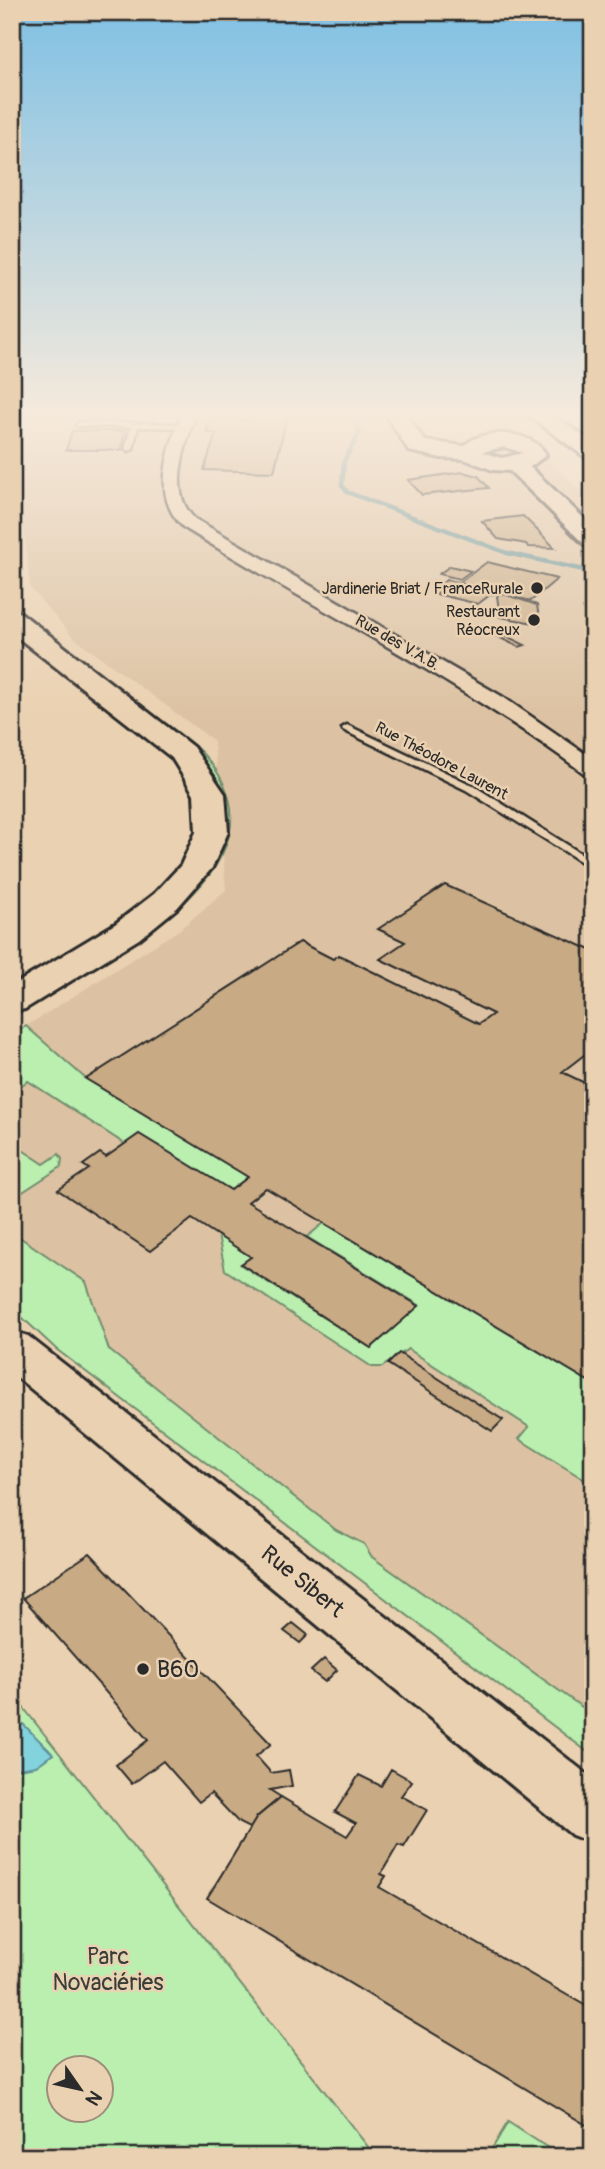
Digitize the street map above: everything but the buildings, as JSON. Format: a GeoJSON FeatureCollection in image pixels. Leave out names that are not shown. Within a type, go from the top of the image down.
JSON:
{"type":"FeatureCollection","features":[{"type":"Feature","properties":{"kind":"main road"},"geometry":{"type":"LineString","coordinates":[[566,513],[593,540]]}},
{"type":"Feature","properties":{"kind":"main road"},"geometry":{"type":"LineString","coordinates":[[12,620],[183,752],[204,782],[213,817],[207,846],[199,865],[165,904],[12,1001]]}},
{"type":"Feature","properties":{"kind":"main road","name":"Rue Sibert"},"geometry":{"type":"LineString","coordinates":[[12,1348],[593,1815]]}},
{"type":"Feature","properties":{"kind":"street","name":"Rue des V.A.B."},"geometry":{"type":"LineString","coordinates":[[179,513],[189,523],[441,667],[524,718],[593,769]]}},
{"type":"Feature","properties":{"kind":"lane","name":"Rue Théodore Laurent"},"geometry":{"type":"LineString","coordinates":[[347,728],[470,788],[593,866]]}},
{"type":"Feature","properties":{"kind":"shaded area"},"geometry":{"type":"Polygon","coordinates":[[[23,513],[593,513],[593,1756],[56,1349],[12,1308],[12,1035],[179,930],[226,890],[214,741],[73,637],[30,588],[23,513]]]}},
{"type":"Feature","properties":{"kind":"green space"},"geometry":{"type":"Polygon","coordinates":[[[12,602],[30,620],[196,747],[228,795],[229,835],[211,872],[180,906],[140,938],[97,966],[23,1008],[150,926],[221,797],[18,615],[12,609],[12,602]]]}},
{"type":"Feature","properties":{"kind":"green space"},"geometry":{"type":"Polygon","coordinates":[[[26,1026],[86,1079],[248,1177],[231,1190],[125,1144],[28,1081],[12,1091],[12,1035],[26,1026]]]}},
{"type":"Feature","properties":{"kind":"green space"},"geometry":{"type":"Polygon","coordinates":[[[12,1143],[44,1164],[59,1154],[62,1159],[61,1167],[21,1193],[12,1194],[12,1143]]]}},
{"type":"Feature","properties":{"kind":"green space"},"geometry":{"type":"Polygon","coordinates":[[[324,1223],[593,1384],[593,1485],[519,1439],[529,1427],[408,1349],[382,1367],[372,1367],[225,1270],[218,1235],[251,1257],[241,1265],[371,1348],[419,1305],[307,1237],[324,1223]]]}},
{"type":"Feature","properties":{"kind":"green space"},"geometry":{"type":"Polygon","coordinates":[[[12,1232],[86,1282],[109,1350],[336,1530],[364,1544],[372,1557],[582,1707],[593,1695],[593,1756],[56,1349],[12,1308],[12,1232]]]}},
{"type":"Feature","properties":{"kind":"green space","name":"Parc Novaciéries"},"geometry":{"type":"Polygon","coordinates":[[[19,1702],[376,2157],[12,2157],[12,1710],[19,1702]]]}},
{"type":"Feature","properties":{"kind":"green space"},"geometry":{"type":"Polygon","coordinates":[[[508,2122],[562,2157],[487,2157],[508,2122]]]}},
{"type":"Feature","properties":{"kind":"water"},"geometry":{"type":"Polygon","coordinates":[[[22,1723],[53,1754],[36,1766],[12,1770],[12,1731],[22,1723]]]}},
{"type":"Feature","properties":{"kind":"waterway"},"geometry":{"type":"LineString","coordinates":[[403,513],[507,553],[593,572]]}},
{"type":"Feature","properties":{"kind":"place","name":"Jardinerie Briat / FranceRurale"},"geometry":{"type":"Point","coordinates":[537,588]}},
{"type":"Feature","properties":{"kind":"place","name":"Restaurant Réocreux"},"geometry":{"type":"Point","coordinates":[534,620]}},
{"type":"Feature","properties":{"kind":"place","name":"B60"},"geometry":{"type":"Point","coordinates":[143,1669]}}]}
